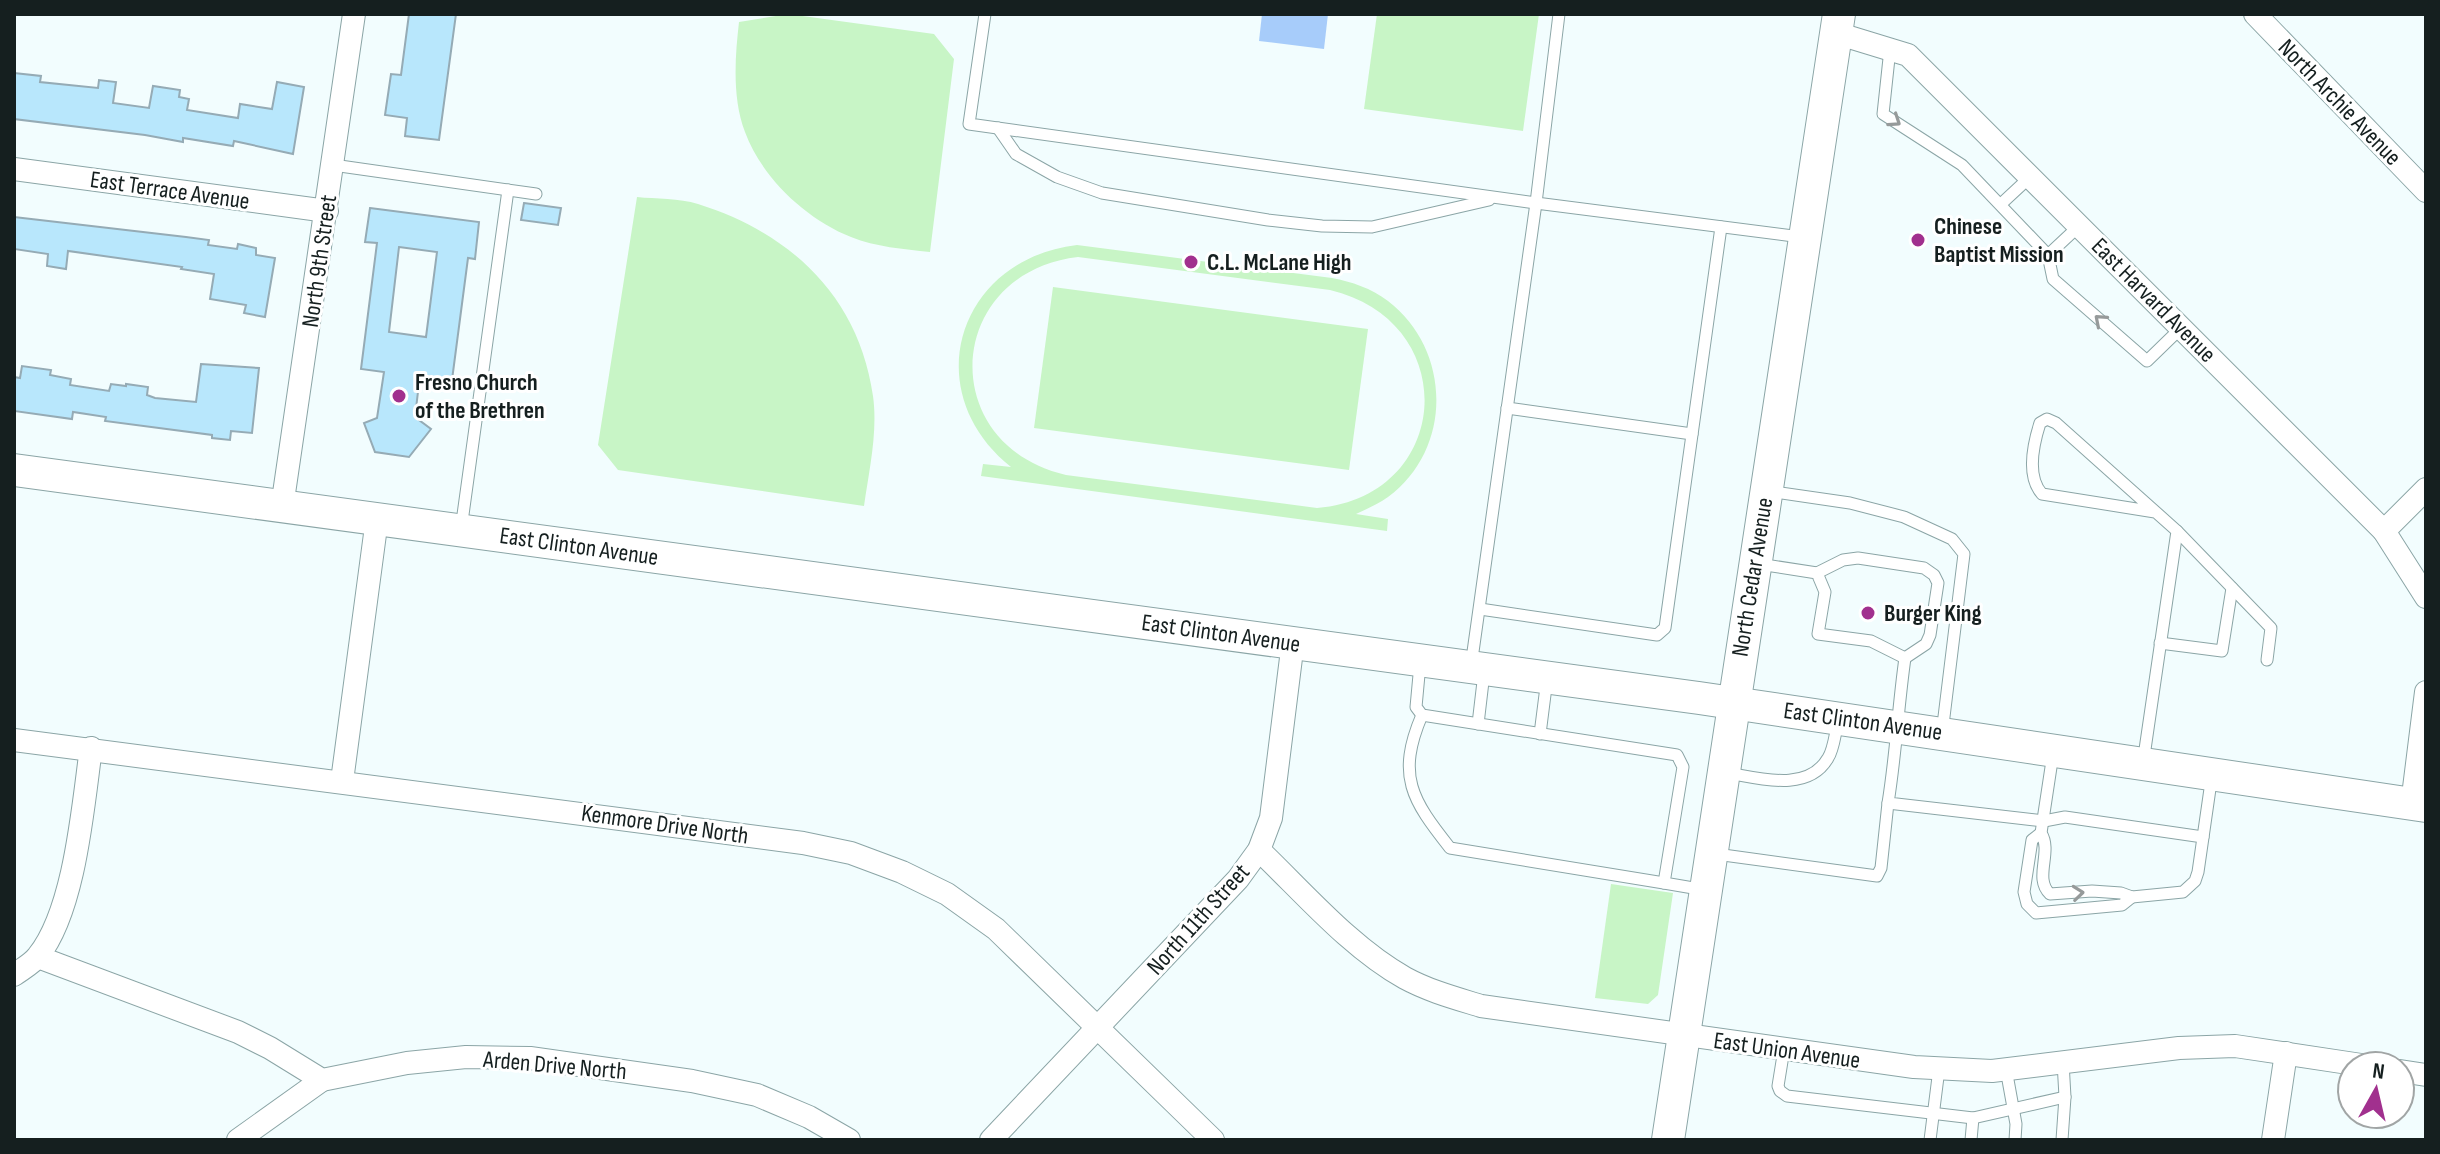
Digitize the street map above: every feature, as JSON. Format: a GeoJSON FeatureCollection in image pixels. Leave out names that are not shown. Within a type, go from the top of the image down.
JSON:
{"type":"FeatureCollection","features":[{"type":"Feature","properties":{"kind":"main road","name":"North Cedar Avenue"},"geometry":{"type":"LineString","coordinates":[[1668,1140],[1838,24]]}},
{"type":"Feature","properties":{"kind":"main road","name":"East Clinton Avenue"},"geometry":{"type":"LineString","coordinates":[[14,470],[1733,702],[2419,805]]}},
{"type":"Feature","properties":{"kind":"street","name":"North 9th Street"},"geometry":{"type":"LineString","coordinates":[[282,507],[354,14]]}},
{"type":"Feature","properties":{"kind":"street","name":"North Archie Avenue"},"geometry":{"type":"LineString","coordinates":[[2255,14],[2426,191]]}},
{"type":"Feature","properties":{"kind":"street","name":"East Harvard Avenue"},"geometry":{"type":"LineString","coordinates":[[1838,24],[1908,55],[2384,531],[2426,597]]}},
{"type":"Feature","properties":{"kind":"street","name":"East Terrace Avenue"},"geometry":{"type":"LineString","coordinates":[[14,169],[327,211]]}},
{"type":"Feature","properties":{"kind":"street"},"geometry":{"type":"LineString","coordinates":[[2384,531],[2426,489]]}},
{"type":"Feature","properties":{"kind":"street"},"geometry":{"type":"LineString","coordinates":[[342,781],[377,519]]}},
{"type":"Feature","properties":{"kind":"street","name":"North 11th Street"},"geometry":{"type":"LineString","coordinates":[[991,1140],[1238,879],[1259,850],[1271,818],[1293,642]]}},
{"type":"Feature","properties":{"kind":"street"},"geometry":{"type":"LineString","coordinates":[[2419,805],[2426,692]]}},
{"type":"Feature","properties":{"kind":"street","name":"Kenmore Drive North"},"geometry":{"type":"LineString","coordinates":[[14,740],[803,843],[851,853],[902,872],[947,894],[996,929],[1213,1140]]}},
{"type":"Feature","properties":{"kind":"street"},"geometry":{"type":"LineString","coordinates":[[14,975],[38,957],[55,925],[77,851],[91,748]]}},
{"type":"Feature","properties":{"kind":"street","name":"East Union Avenue"},"geometry":{"type":"LineString","coordinates":[[1259,850],[1369,953],[1406,978],[1481,1006],[1939,1069],[2006,1069],[2179,1048],[2235,1046],[2336,1061]]}},
{"type":"Feature","properties":{"kind":"street"},"geometry":{"type":"LineString","coordinates":[[38,957],[238,1032],[322,1080],[238,1140]]}},
{"type":"Feature","properties":{"kind":"street"},"geometry":{"type":"LineString","coordinates":[[2273,1140],[2286,1053]]}},
{"type":"Feature","properties":{"kind":"street","name":"Arden Drive North"},"geometry":{"type":"LineString","coordinates":[[322,1080],[407,1063],[466,1057],[530,1058],[692,1081],[757,1095],[809,1117],[849,1140]]}},
{"type":"Feature","properties":{"kind":"lane"},"geometry":{"type":"LineString","coordinates":[[985,14],[969,124],[1497,198],[1805,237]]}},
{"type":"Feature","properties":{"kind":"lane"},"geometry":{"type":"LineString","coordinates":[[1478,724],[1480,609],[1559,14]]}},
{"type":"Feature","properties":{"kind":"lane"},"geometry":{"type":"LineString","coordinates":[[1890,49],[1883,114],[1962,165],[2048,255],[2053,279],[2147,361],[2181,328]]}},
{"type":"Feature","properties":{"kind":"lane"},"geometry":{"type":"LineString","coordinates":[[998,128],[1016,154],[1072,183],[1102,193],[1268,220],[1372,227],[1497,198]]}},
{"type":"Feature","properties":{"kind":"lane"},"geometry":{"type":"LineString","coordinates":[[333,165],[536,194]]}},
{"type":"Feature","properties":{"kind":"lane"},"geometry":{"type":"LineString","coordinates":[[2001,204],[2030,177]]}},
{"type":"Feature","properties":{"kind":"lane"},"geometry":{"type":"LineString","coordinates":[[460,530],[508,190]]}},
{"type":"Feature","properties":{"kind":"lane"},"geometry":{"type":"LineString","coordinates":[[2048,255],[2079,226]]}},
{"type":"Feature","properties":{"kind":"lane"},"geometry":{"type":"LineString","coordinates":[[1480,609],[1657,635],[1665,628],[1721,227]]}},
{"type":"Feature","properties":{"kind":"lane"},"geometry":{"type":"LineString","coordinates":[[1507,408],[1692,434]]}},
{"type":"Feature","properties":{"kind":"lane"},"geometry":{"type":"LineString","coordinates":[[2155,512],[2042,494],[2031,476],[2040,423],[2047,419],[2056,423],[2177,531],[2271,628],[2267,660]]}},
{"type":"Feature","properties":{"kind":"lane"},"geometry":{"type":"LineString","coordinates":[[1766,491],[1850,503],[1904,517],[1952,539],[1964,554],[1942,733]]}},
{"type":"Feature","properties":{"kind":"lane"},"geometry":{"type":"LineString","coordinates":[[2143,763],[2177,531]]}},
{"type":"Feature","properties":{"kind":"lane"},"geometry":{"type":"LineString","coordinates":[[1711,853],[1877,876],[1881,868],[1898,741],[1895,727],[1905,658],[1926,644],[1930,635],[1938,583],[1934,575],[1924,568],[1858,558],[1843,560],[1817,573],[1755,563]]}},
{"type":"Feature","properties":{"kind":"lane"},"geometry":{"type":"LineString","coordinates":[[1817,573],[1825,592],[1818,634],[1871,641],[1905,658]]}},
{"type":"Feature","properties":{"kind":"lane"},"geometry":{"type":"LineString","coordinates":[[2160,643],[2222,651],[2232,588]]}},
{"type":"Feature","properties":{"kind":"lane"},"geometry":{"type":"LineString","coordinates":[[1420,660],[1416,707],[1422,715],[1677,755],[1683,767],[1664,883]]}},
{"type":"Feature","properties":{"kind":"lane"},"geometry":{"type":"LineString","coordinates":[[1540,734],[1547,677]]}},
{"type":"Feature","properties":{"kind":"lane"},"geometry":{"type":"LineString","coordinates":[[1422,715],[1413,736],[1408,778],[1413,796],[1425,817],[1450,848],[1464,853],[1706,890]]}},
{"type":"Feature","properties":{"kind":"lane"},"geometry":{"type":"LineString","coordinates":[[1723,772],[1777,780],[1801,780],[1829,758],[1838,718]]}},
{"type":"Feature","properties":{"kind":"lane"},"geometry":{"type":"LineString","coordinates":[[2054,749],[2044,821],[2041,833],[2032,840],[2024,892],[2027,904],[2036,913],[2122,905],[2132,897]]}},
{"type":"Feature","properties":{"kind":"lane"},"geometry":{"type":"LineString","coordinates":[[2041,833],[2047,841],[2043,881],[2050,894],[2092,891],[2132,897],[2183,892],[2195,881],[2212,774]]}},
{"type":"Feature","properties":{"kind":"lane"},"geometry":{"type":"LineString","coordinates":[[1888,803],[2044,821],[2065,817],[2203,837]]}},
{"type":"Feature","properties":{"kind":"lane"},"geometry":{"type":"LineString","coordinates":[[1784,1049],[1778,1086],[1787,1096],[1973,1118],[2065,1097]]}},
{"type":"Feature","properties":{"kind":"lane"},"geometry":{"type":"LineString","coordinates":[[2062,1140],[2065,1097],[2063,1062]]}},
{"type":"Feature","properties":{"kind":"lane"},"geometry":{"type":"LineString","coordinates":[[1930,1140],[1939,1069]]}},
{"type":"Feature","properties":{"kind":"lane"},"geometry":{"type":"LineString","coordinates":[[2006,1069],[2014,1107],[2015,1140]]}},
{"type":"Feature","properties":{"kind":"lane"},"geometry":{"type":"LineString","coordinates":[[1971,1140],[1973,1118]]}},
{"type":"Feature","properties":{"kind":"green space"},"geometry":{"type":"Polygon","coordinates":[[[788,14],[934,34],[954,59],[930,252],[870,243],[834,229],[802,208],[762,165],[745,132],[736,91],[739,22],[788,14]]]}},
{"type":"Feature","properties":{"kind":"green space"},"geometry":{"type":"Polygon","coordinates":[[[1377,14],[1539,14],[1523,131],[1364,109],[1377,14]]]}},
{"type":"Feature","properties":{"kind":"green space"},"geometry":{"type":"Polygon","coordinates":[[[637,197],[698,204],[763,232],[791,251],[836,299],[853,328],[873,396],[874,437],[864,506],[618,470],[598,445],[637,197]]]}},
{"type":"Feature","properties":{"kind":"green space"},"geometry":{"type":"Polygon","coordinates":[[[1077,245],[1332,278],[1361,286],[1388,301],[1409,321],[1424,345],[1433,371],[1436,399],[1434,426],[1425,452],[1410,476],[1388,497],[1356,514],[1388,519],[1387,531],[981,476],[983,464],[1011,467],[982,436],[964,402],[959,367],[964,333],[979,301],[1003,275],[1036,255],[1077,245]],[[1078,257],[1034,270],[1001,294],[981,325],[973,361],[977,397],[994,431],[1023,458],[1066,475],[1317,508],[1362,497],[1395,474],[1416,443],[1424,407],[1420,370],[1403,336],[1373,308],[1330,290],[1078,257]]]}},
{"type":"Feature","properties":{"kind":"green space"},"geometry":{"type":"Polygon","coordinates":[[[1053,287],[1368,329],[1349,470],[1034,428],[1053,287]]]}},
{"type":"Feature","properties":{"kind":"green space"},"geometry":{"type":"Polygon","coordinates":[[[1611,884],[1673,893],[1658,995],[1648,1004],[1595,998],[1611,884]]]}},
{"type":"Feature","properties":{"kind":"water"},"geometry":{"type":"Polygon","coordinates":[[[1262,14],[1328,14],[1324,49],[1259,41],[1262,14]]]}},
{"type":"Feature","properties":{"kind":"building"},"geometry":{"type":"Polygon","coordinates":[[[409,14],[456,14],[439,140],[405,136],[407,118],[385,115],[391,74],[401,75],[409,14]]]}},
{"type":"Feature","properties":{"kind":"building"},"geometry":{"type":"Polygon","coordinates":[[[14,73],[41,76],[40,82],[98,88],[99,80],[116,82],[113,103],[149,108],[153,86],[180,90],[179,97],[189,99],[187,110],[238,118],[240,104],[272,109],[277,82],[304,87],[293,154],[234,141],[233,146],[183,138],[183,142],[14,119],[14,73]]]}},
{"type":"Feature","properties":{"kind":"building"},"geometry":{"type":"Polygon","coordinates":[[[524,203],[561,208],[558,225],[521,220],[524,203]]]}},
{"type":"Feature","properties":{"kind":"building"},"geometry":{"type":"Polygon","coordinates":[[[370,208],[479,222],[475,259],[468,258],[452,380],[420,375],[415,417],[431,429],[409,457],[375,452],[364,423],[377,418],[384,372],[361,369],[377,243],[365,242],[370,208]],[[399,247],[389,332],[426,337],[437,252],[399,247]]]}},
{"type":"Feature","properties":{"kind":"building"},"geometry":{"type":"Polygon","coordinates":[[[14,217],[209,240],[208,245],[237,249],[238,244],[256,248],[256,255],[275,258],[265,317],[244,313],[246,305],[210,299],[214,274],[68,251],[66,269],[47,266],[48,254],[14,249],[14,217]]]}},
{"type":"Feature","properties":{"kind":"building"},"geometry":{"type":"Polygon","coordinates":[[[201,364],[259,368],[252,433],[231,431],[230,440],[105,421],[106,417],[73,412],[72,419],[14,411],[14,377],[20,378],[22,366],[51,370],[50,375],[71,379],[70,385],[109,391],[111,384],[126,384],[148,387],[147,395],[155,398],[196,402],[201,364]]]}},
{"type":"Feature","properties":{"kind":"place","name":"Chinese Baptist Mission"},"geometry":{"type":"Point","coordinates":[1918,240]}},
{"type":"Feature","properties":{"kind":"place","name":"C.L. McLane High"},"geometry":{"type":"Point","coordinates":[1191,262]}},
{"type":"Feature","properties":{"kind":"place","name":"Fresno Church of the Brethren"},"geometry":{"type":"Point","coordinates":[399,396]}},
{"type":"Feature","properties":{"kind":"place","name":"Burger King"},"geometry":{"type":"Point","coordinates":[1868,613]}}]}
